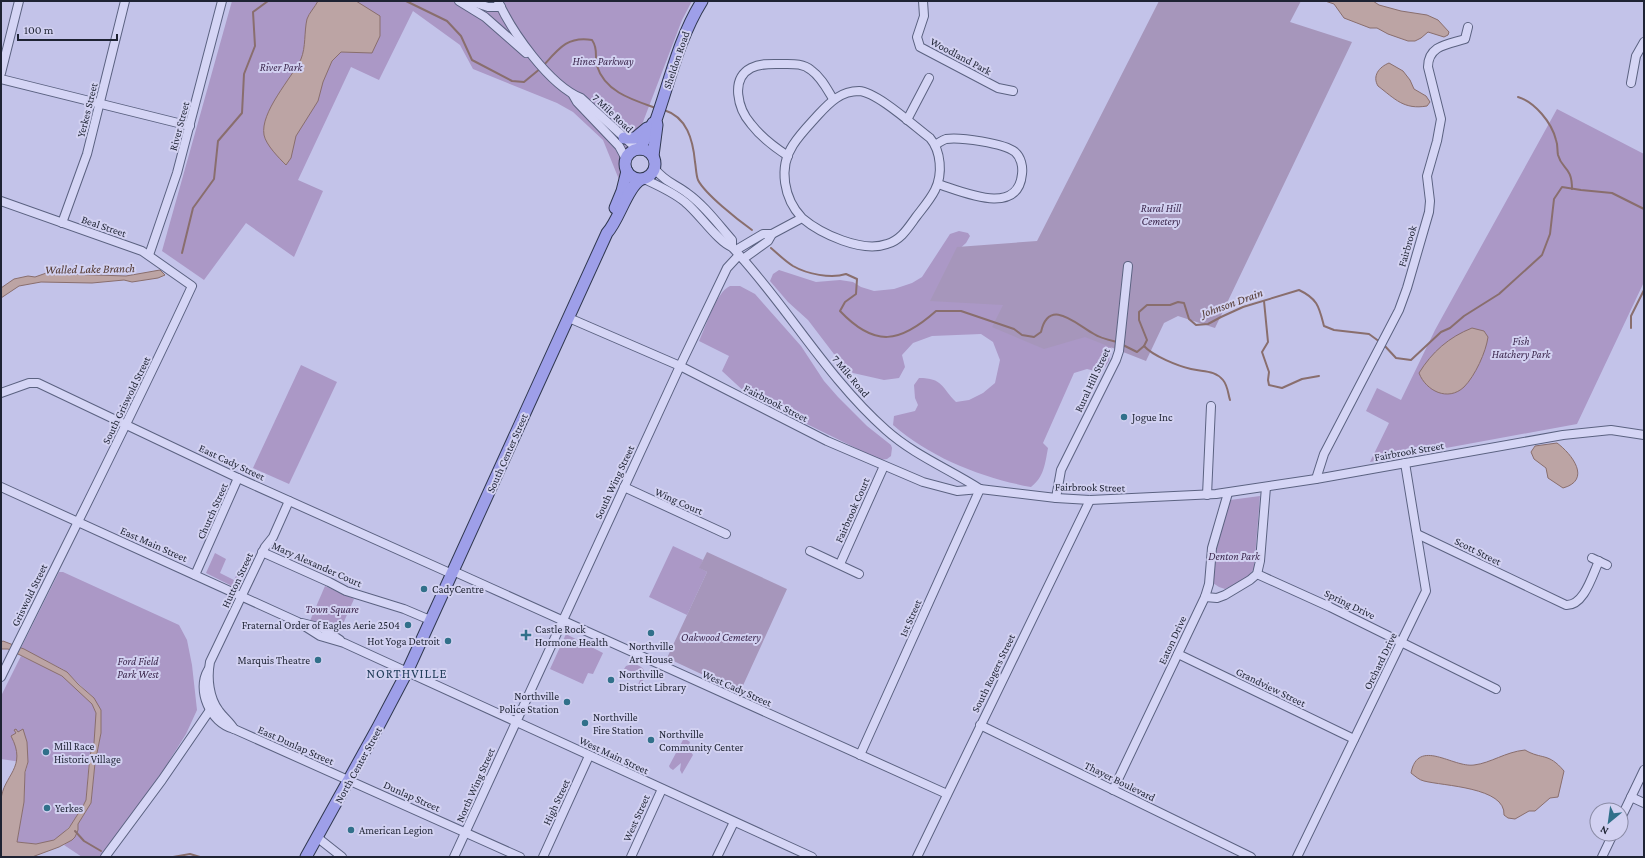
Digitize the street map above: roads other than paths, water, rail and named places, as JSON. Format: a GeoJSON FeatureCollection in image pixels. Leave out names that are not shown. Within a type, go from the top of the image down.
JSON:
{"type":"FeatureCollection","features":[{"type":"Feature","properties":{"kind":"main road","name":"Sheldon Road"},"geometry":{"type":"LineString","coordinates":[[639,149],[657,117],[683,38],[702,1]]}},
{"type":"Feature","properties":{"kind":"main road","name":"Sheldon Road"},"geometry":{"type":"LineString","coordinates":[[653,156],[657,117]]}},
{"type":"Feature","properties":{"kind":"main road"},"geometry":{"type":"LineString","coordinates":[[624,138],[635,138],[657,117]]}},
{"type":"Feature","properties":{"kind":"main road"},"geometry":{"type":"LineString","coordinates":[[639,149],[649,152],[656,161],[655,169],[651,176],[642,179],[632,177],[627,171],[626,159],[630,153],[639,149]]}},
{"type":"Feature","properties":{"kind":"main road","name":"South Center Street"},"geometry":{"type":"LineString","coordinates":[[607,233],[607,225],[619,198],[627,171]]}},
{"type":"Feature","properties":{"kind":"main road","name":"South Center Street"},"geometry":{"type":"LineString","coordinates":[[407,672],[607,233],[613,226],[629,194],[642,179]]}},
{"type":"Feature","properties":{"kind":"main road","name":"North Center Street"},"geometry":{"type":"LineString","coordinates":[[306,857],[318,838],[407,672]]}},
{"type":"Feature","properties":{"kind":"street"},"geometry":{"type":"LineString","coordinates":[[1,73],[19,1]]}},
{"type":"Feature","properties":{"kind":"street","name":"Yerkes Street"},"geometry":{"type":"LineString","coordinates":[[62,223],[87,154],[125,1]]}},
{"type":"Feature","properties":{"kind":"street","name":"River Street"},"geometry":{"type":"LineString","coordinates":[[149,255],[168,202],[190,126],[222,1]]}},
{"type":"Feature","properties":{"kind":"street"},"geometry":{"type":"LineString","coordinates":[[459,1],[485,17],[537,62]]}},
{"type":"Feature","properties":{"kind":"street"},"geometry":{"type":"LineString","coordinates":[[470,1],[488,8],[499,4],[513,29],[537,62]]}},
{"type":"Feature","properties":{"kind":"street","name":"Woodland Park"},"geometry":{"type":"LineString","coordinates":[[923,1],[924,16],[917,37],[920,47],[998,88],[1013,91]]}},
{"type":"Feature","properties":{"kind":"street","name":"Fairbrook"},"geometry":{"type":"LineString","coordinates":[[1316,478],[1324,454],[1399,310],[1407,288],[1430,207],[1427,176],[1437,141],[1441,119],[1428,67],[1429,58],[1437,48],[1465,39],[1468,27]]}},
{"type":"Feature","properties":{"kind":"street"},"geometry":{"type":"LineString","coordinates":[[1631,83],[1636,56],[1644,42]]}},
{"type":"Feature","properties":{"kind":"street","name":"7 Mile Road"},"geometry":{"type":"LineString","coordinates":[[537,62],[573,95],[581,107],[619,146],[626,159]]}},
{"type":"Feature","properties":{"kind":"street"},"geometry":{"type":"LineString","coordinates":[[788,156],[762,137],[745,116],[740,104],[738,89],[739,82],[743,74],[751,68],[762,64],[802,65],[812,70],[821,80],[833,99]]}},
{"type":"Feature","properties":{"kind":"street"},"geometry":{"type":"LineString","coordinates":[[907,120],[930,78]]}},
{"type":"Feature","properties":{"kind":"street"},"geometry":{"type":"LineString","coordinates":[[1,79],[190,126]]}},
{"type":"Feature","properties":{"kind":"street"},"geometry":{"type":"LineString","coordinates":[[849,92],[867,93],[877,98],[907,120],[930,138],[935,145],[940,158],[938,184],[932,196],[903,235],[895,241],[883,246],[868,246],[840,240],[817,229],[802,218],[792,205],[786,191],[785,173],[788,156],[797,140],[833,99],[849,92]]}},
{"type":"Feature","properties":{"kind":"street","name":"7 Mile Road"},"geometry":{"type":"LineString","coordinates":[[573,95],[581,98],[624,138],[639,149]]}},
{"type":"Feature","properties":{"kind":"street"},"geometry":{"type":"LineString","coordinates":[[935,145],[944,139],[956,139],[974,140],[1005,147],[1015,152],[1019,156],[1023,170],[1018,188],[1014,195],[1003,198],[987,198],[938,184]]}},
{"type":"Feature","properties":{"kind":"street","name":"7 Mile Road"},"geometry":{"type":"LineString","coordinates":[[655,169],[668,182],[687,192],[695,199],[732,240],[737,253]]}},
{"type":"Feature","properties":{"kind":"street","name":"7 Mile Road"},"geometry":{"type":"LineString","coordinates":[[642,179],[684,201],[726,244],[737,253],[844,385],[876,421],[902,443],[980,489]]}},
{"type":"Feature","properties":{"kind":"street","name":"Beal Street"},"geometry":{"type":"LineString","coordinates":[[1,201],[142,251],[192,286]]}},
{"type":"Feature","properties":{"kind":"street","name":"South Wing Street"},"geometry":{"type":"LineString","coordinates":[[516,722],[726,268],[737,253],[768,241],[772,234],[802,218]]}},
{"type":"Feature","properties":{"kind":"street","name":"Rural Hill Street"},"geometry":{"type":"LineString","coordinates":[[1056,498],[1061,470],[1116,360],[1119,351],[1128,266]]}},
{"type":"Feature","properties":{"kind":"street","name":"South Griswold Street"},"geometry":{"type":"LineString","coordinates":[[77,522],[127,425],[192,286]]}},
{"type":"Feature","properties":{"kind":"street","name":"Fairbrook Street"},"geometry":{"type":"LineString","coordinates":[[568,318],[680,366],[827,441],[935,487],[957,491],[980,489],[1056,498],[1090,500],[1207,495],[1266,487],[1575,433],[1611,430],[1644,435]]}},
{"type":"Feature","properties":{"kind":"street","name":"East Cady Street"},"geometry":{"type":"LineString","coordinates":[[1,393],[34,382],[238,478],[452,572]]}},
{"type":"Feature","properties":{"kind":"street"},"geometry":{"type":"LineString","coordinates":[[1207,495],[1211,406]]}},
{"type":"Feature","properties":{"kind":"street","name":"Orchard Drive"},"geometry":{"type":"LineString","coordinates":[[1297,857],[1426,591],[1405,463]]}},
{"type":"Feature","properties":{"kind":"street","name":"Fairbrook Court"},"geometry":{"type":"LineString","coordinates":[[840,564],[884,466]]}},
{"type":"Feature","properties":{"kind":"street","name":"Church Street"},"geometry":{"type":"LineString","coordinates":[[195,574],[238,478]]}},
{"type":"Feature","properties":{"kind":"street","name":"East Main Street"},"geometry":{"type":"LineString","coordinates":[[1,487],[298,622],[322,628],[344,643],[407,672]]}},
{"type":"Feature","properties":{"kind":"street"},"geometry":{"type":"LineString","coordinates":[[1205,597],[1217,598],[1225,595],[1244,584],[1257,574],[1260,561],[1266,487]]}},
{"type":"Feature","properties":{"kind":"street","name":"Wing Court"},"geometry":{"type":"LineString","coordinates":[[624,488],[726,534]]}},
{"type":"Feature","properties":{"kind":"street","name":"1st Street"},"geometry":{"type":"LineString","coordinates":[[860,755],[980,489]]}},
{"type":"Feature","properties":{"kind":"street","name":"Eaton Drive"},"geometry":{"type":"LineString","coordinates":[[1113,790],[1205,597],[1210,584],[1212,548],[1228,493]]}},
{"type":"Feature","properties":{"kind":"street","name":"South Rogers Street"},"geometry":{"type":"LineString","coordinates":[[917,857],[1090,500]]}},
{"type":"Feature","properties":{"kind":"street","name":"Hutton Street"},"geometry":{"type":"LineString","coordinates":[[213,708],[204,690],[204,676],[262,552],[273,537],[289,501]]}},
{"type":"Feature","properties":{"kind":"street","name":"Griswold Street"},"geometry":{"type":"LineString","coordinates":[[1,677],[77,522]]}},
{"type":"Feature","properties":{"kind":"street","name":"Scott Street"},"geometry":{"type":"LineString","coordinates":[[1417,534],[1562,605],[1573,605],[1582,597],[1599,561]]}},
{"type":"Feature","properties":{"kind":"street"},"geometry":{"type":"LineString","coordinates":[[810,551],[860,574]]}},
{"type":"Feature","properties":{"kind":"street","name":"Mary Alexander Court"},"geometry":{"type":"LineString","coordinates":[[262,552],[346,591],[404,609],[430,620]]}},
{"type":"Feature","properties":{"kind":"street","name":"West Cady Street"},"geometry":{"type":"LineString","coordinates":[[452,572],[947,794]]}},
{"type":"Feature","properties":{"kind":"street","name":"Spring Drive"},"geometry":{"type":"LineString","coordinates":[[1257,574],[1402,641],[1496,689]]}},
{"type":"Feature","properties":{"kind":"street","name":"Grandview Street"},"geometry":{"type":"LineString","coordinates":[[1178,654],[1354,739]]}},
{"type":"Feature","properties":{"kind":"street","name":"West Main Street"},"geometry":{"type":"LineString","coordinates":[[407,672],[812,857]]}},
{"type":"Feature","properties":{"kind":"street"},"geometry":{"type":"LineString","coordinates":[[105,857],[213,708]]}},
{"type":"Feature","properties":{"kind":"street","name":"East Dunlap Street"},"geometry":{"type":"LineString","coordinates":[[213,708],[220,722],[227,727],[349,780]]}},
{"type":"Feature","properties":{"kind":"street","name":"North Wing Street"},"geometry":{"type":"LineString","coordinates":[[454,857],[516,722]]}},
{"type":"Feature","properties":{"kind":"street","name":"Thayer Boulevard"},"geometry":{"type":"LineString","coordinates":[[980,725],[1251,857]]}},
{"type":"Feature","properties":{"kind":"street","name":"High Street"},"geometry":{"type":"LineString","coordinates":[[543,857],[589,756]]}},
{"type":"Feature","properties":{"kind":"street"},"geometry":{"type":"LineString","coordinates":[[1629,802],[1644,770]]}},
{"type":"Feature","properties":{"kind":"street","name":"Dunlap Street"},"geometry":{"type":"LineString","coordinates":[[349,780],[520,857]]}},
{"type":"Feature","properties":{"kind":"street","name":"West Street"},"geometry":{"type":"LineString","coordinates":[[631,857],[662,789]]}},
{"type":"Feature","properties":{"kind":"street"},"geometry":{"type":"LineString","coordinates":[[1631,797],[1644,803]]}},
{"type":"Feature","properties":{"kind":"street"},"geometry":{"type":"LineString","coordinates":[[717,857],[734,822]]}},
{"type":"Feature","properties":{"kind":"street"},"geometry":{"type":"LineString","coordinates":[[318,838],[342,857]]}},
{"type":"Feature","properties":{"kind":"street"},"geometry":{"type":"LineString","coordinates":[[1602,857],[1609,842]]}},
{"type":"Feature","properties":{"kind":"waterway","name":"Walled Lake Branch"},"geometry":{"type":"LineString","coordinates":[[182,253],[193,208],[214,179],[218,141],[242,113],[244,74],[255,46],[253,12],[268,1]]}},
{"type":"Feature","properties":{"kind":"waterway","name":"Johnson Drain"},"geometry":{"type":"LineString","coordinates":[[406,1],[447,21],[461,36],[472,60],[512,81],[524,82],[541,68]]}},
{"type":"Feature","properties":{"kind":"waterway","name":"Johnson Drain"},"geometry":{"type":"LineString","coordinates":[[544,65],[554,53],[570,42],[584,39],[592,40],[596,50],[596,63],[606,82],[621,94],[656,108]]}},
{"type":"Feature","properties":{"kind":"waterway"},"geometry":{"type":"LineString","coordinates":[[1518,97],[1531,103],[1547,120],[1557,142],[1560,160],[1569,172],[1572,182],[1572,189]]}},
{"type":"Feature","properties":{"kind":"waterway","name":"Johnson Drain"},"geometry":{"type":"LineString","coordinates":[[664,110],[672,113],[678,118],[687,130],[693,146],[697,178],[702,186],[722,206],[752,230]]}},
{"type":"Feature","properties":{"kind":"waterway","name":"Johnson Drain"},"geometry":{"type":"LineString","coordinates":[[1383,344],[1396,358],[1411,360],[1441,332],[1450,328],[1464,316],[1499,294],[1542,255],[1550,234],[1554,199],[1562,187],[1612,193],[1644,209]]}},
{"type":"Feature","properties":{"kind":"waterway","name":"Johnson Drain"},"geometry":{"type":"LineString","coordinates":[[771,248],[784,260],[799,269],[826,276],[846,274],[857,279],[856,294],[845,302],[840,311],[853,323],[876,336],[888,337],[899,335],[911,330],[936,311],[961,311],[1014,329],[1022,335],[1034,337],[1041,332],[1045,322],[1050,316],[1064,316],[1099,337],[1117,342]]}},
{"type":"Feature","properties":{"kind":"waterway","name":"Johnson Drain"},"geometry":{"type":"LineString","coordinates":[[1121,344],[1137,352],[1144,346],[1147,340],[1139,320],[1139,312],[1147,305],[1170,305],[1178,302],[1184,303],[1189,319],[1196,325],[1208,324],[1243,307],[1299,290],[1305,293],[1317,304],[1324,326],[1334,330],[1369,334],[1380,342]]}},
{"type":"Feature","properties":{"kind":"waterway"},"geometry":{"type":"LineString","coordinates":[[1631,328],[1631,316],[1644,290]]}},
{"type":"Feature","properties":{"kind":"waterway"},"geometry":{"type":"LineString","coordinates":[[1264,301],[1268,342],[1262,352],[1269,372],[1269,385],[1282,388],[1302,379],[1319,376]]}},
{"type":"Feature","properties":{"kind":"waterway"},"geometry":{"type":"LineString","coordinates":[[1144,346],[1159,357],[1179,366],[1216,374],[1225,382],[1230,400]]}},
{"type":"Feature","properties":{"kind":"waterway"},"geometry":{"type":"LineString","coordinates":[[75,831],[84,841],[101,851]]}},
{"type":"Feature","properties":{"kind":"waterway"},"geometry":{"type":"LineString","coordinates":[[173,857],[190,854],[200,857]]}},
{"type":"Feature","properties":{"kind":"place","name":"Jogue Inc"},"geometry":{"type":"Point","coordinates":[1124,417]}},
{"type":"Feature","properties":{"kind":"place","name":"CadyCentre"},"geometry":{"type":"Point","coordinates":[424,589]}},
{"type":"Feature","properties":{"kind":"place","name":"Fraternal Order of Eagles Aerie 2504"},"geometry":{"type":"Point","coordinates":[408,625]}},
{"type":"Feature","properties":{"kind":"place","name":"Northville Art House"},"geometry":{"type":"Point","coordinates":[651,633]}},
{"type":"Feature","properties":{"kind":"place","name":"Castle Rock Hormone Health"},"geometry":{"type":"Point","coordinates":[526,635]}},
{"type":"Feature","properties":{"kind":"place","name":"Hot Yoga Detroit"},"geometry":{"type":"Point","coordinates":[448,641]}},
{"type":"Feature","properties":{"kind":"place","name":"Marquis Theatre"},"geometry":{"type":"Point","coordinates":[318,660]}},
{"type":"Feature","properties":{"kind":"place","name":"Northville District Library"},"geometry":{"type":"Point","coordinates":[611,680]}},
{"type":"Feature","properties":{"kind":"place","name":"Northville Police Station"},"geometry":{"type":"Point","coordinates":[567,702]}},
{"type":"Feature","properties":{"kind":"place","name":"Northville Fire Station"},"geometry":{"type":"Point","coordinates":[585,723]}},
{"type":"Feature","properties":{"kind":"place","name":"Northville Community Center"},"geometry":{"type":"Point","coordinates":[651,740]}},
{"type":"Feature","properties":{"kind":"place","name":"Mill Race Historic Village"},"geometry":{"type":"Point","coordinates":[46,752]}},
{"type":"Feature","properties":{"kind":"place","name":"Yerkes"},"geometry":{"type":"Point","coordinates":[47,808]}},
{"type":"Feature","properties":{"kind":"place","name":"American Legion"},"geometry":{"type":"Point","coordinates":[351,830]}},
{"type":"Feature","properties":{"kind":"district","name":"NORTHVILLE"},"geometry":{"type":"Point","coordinates":[407,673]}},
{"type":"Feature","properties":{"kind":"park label","name":"Hines Parkway"},"geometry":{"type":"Point","coordinates":[603,61]}},
{"type":"Feature","properties":{"kind":"park label","name":"River Park"},"geometry":{"type":"Point","coordinates":[281,67]}},
{"type":"Feature","properties":{"kind":"park label","name":"Rural Hill Cemetery"},"geometry":{"type":"Point","coordinates":[1161,214]}},
{"type":"Feature","properties":{"kind":"park label","name":"Fish Hatchery Park"},"geometry":{"type":"Point","coordinates":[1521,347]}},
{"type":"Feature","properties":{"kind":"park label","name":"Denton Park"},"geometry":{"type":"Point","coordinates":[1234,556]}},
{"type":"Feature","properties":{"kind":"park label","name":"Town Square"},"geometry":{"type":"Point","coordinates":[332,609]}},
{"type":"Feature","properties":{"kind":"park label","name":"Oakwood Cemetery"},"geometry":{"type":"Point","coordinates":[721,637]}},
{"type":"Feature","properties":{"kind":"park label","name":"Ford Field Park West"},"geometry":{"type":"Point","coordinates":[138,667]}}]}
